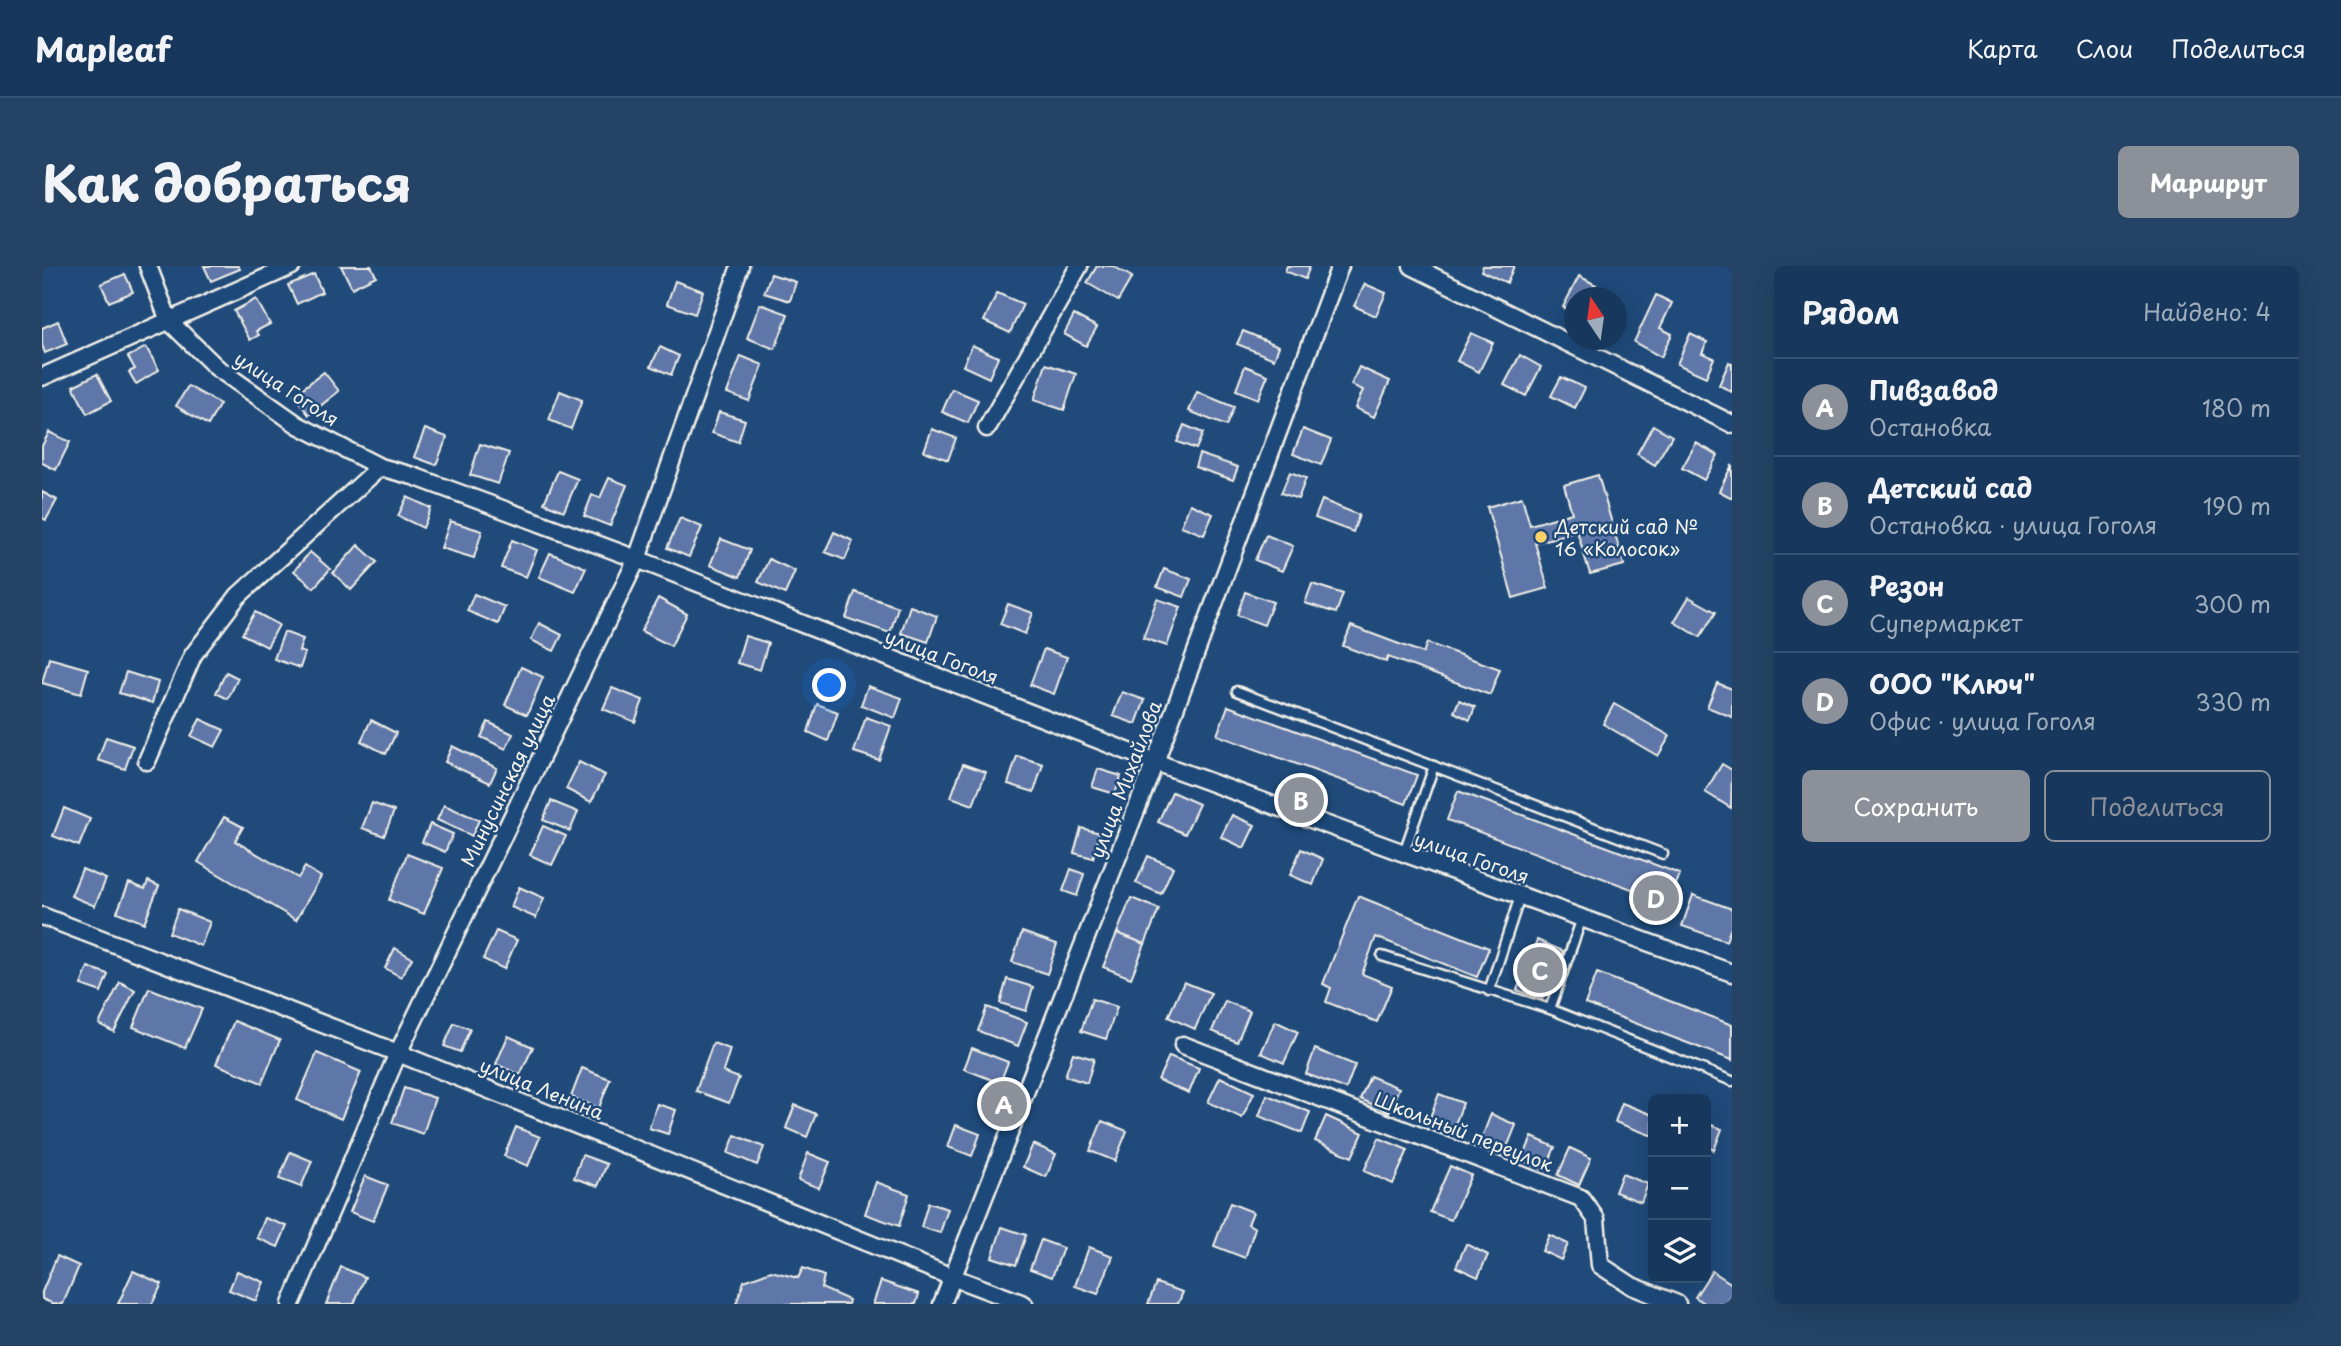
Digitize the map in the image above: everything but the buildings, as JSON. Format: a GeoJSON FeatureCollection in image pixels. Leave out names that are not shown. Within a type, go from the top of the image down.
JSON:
{"type":"FeatureCollection","features":[{"type":"Feature","properties":{"kind":"street"},"geometry":{"type":"LineString","coordinates":[[148,266],[169,321]]}},
{"type":"Feature","properties":{"kind":"street"},"geometry":{"type":"LineString","coordinates":[[42,377],[292,266]]}},
{"type":"Feature","properties":{"kind":"street","name":"Минусинская улица"},"geometry":{"type":"LineString","coordinates":[[291,1304],[398,1053],[637,559],[740,266]]}},
{"type":"Feature","properties":{"kind":"street"},"geometry":{"type":"LineString","coordinates":[[987,428],[1079,266]]}},
{"type":"Feature","properties":{"kind":"street","name":"улица Михайлова"},"geometry":{"type":"LineString","coordinates":[[942,1304],[1155,762],[1340,266]]}},
{"type":"Feature","properties":{"kind":"street"},"geometry":{"type":"LineString","coordinates":[[1412,266],[1732,424]]}},
{"type":"Feature","properties":{"kind":"street","name":"улица Гоголя"},"geometry":{"type":"LineString","coordinates":[[169,321],[216,366],[298,425],[380,467],[413,475],[637,559],[1155,762],[1732,974]]}},
{"type":"Feature","properties":{"kind":"street"},"geometry":{"type":"LineString","coordinates":[[148,761],[194,655],[238,596],[380,467]]}},
{"type":"Feature","properties":{"kind":"street","name":"улица Ленина"},"geometry":{"type":"LineString","coordinates":[[42,916],[398,1053],[1024,1304]]}},
{"type":"Feature","properties":{"kind":"street","name":"Школьный переулок"},"geometry":{"type":"LineString","coordinates":[[1183,1045],[1581,1198],[1597,1219],[1600,1265],[1632,1286],[1677,1304]]}},
{"type":"Feature","properties":{"kind":"lane"},"geometry":{"type":"LineString","coordinates":[[1237,691],[1663,854]]}},
{"type":"Feature","properties":{"kind":"lane"},"geometry":{"type":"LineString","coordinates":[[1403,855],[1434,766]]}},
{"type":"Feature","properties":{"kind":"lane"},"geometry":{"type":"LineString","coordinates":[[1489,991],[1520,896]]}},
{"type":"Feature","properties":{"kind":"lane"},"geometry":{"type":"LineString","coordinates":[[1550,1009],[1582,918]]}},
{"type":"Feature","properties":{"kind":"lane"},"geometry":{"type":"LineString","coordinates":[[1382,956],[1550,1009],[1732,1081]]}},
{"type":"Feature","properties":{"kind":"place","name":"Детский сад № 16 «Колосок»"},"geometry":{"type":"Point","coordinates":[1541,537]}},
{"type":"Feature","properties":{"kind":"place","name":"Детский сад"},"geometry":{"type":"Point","coordinates":[1301,800]}},
{"type":"Feature","properties":{"kind":"place","name":"ООО \"Ключ\""},"geometry":{"type":"Point","coordinates":[1656,898]}},
{"type":"Feature","properties":{"kind":"place","name":"Резон"},"geometry":{"type":"Point","coordinates":[1540,970]}},
{"type":"Feature","properties":{"kind":"place","name":"Пивзавод"},"geometry":{"type":"Point","coordinates":[1004,1104]}}]}
